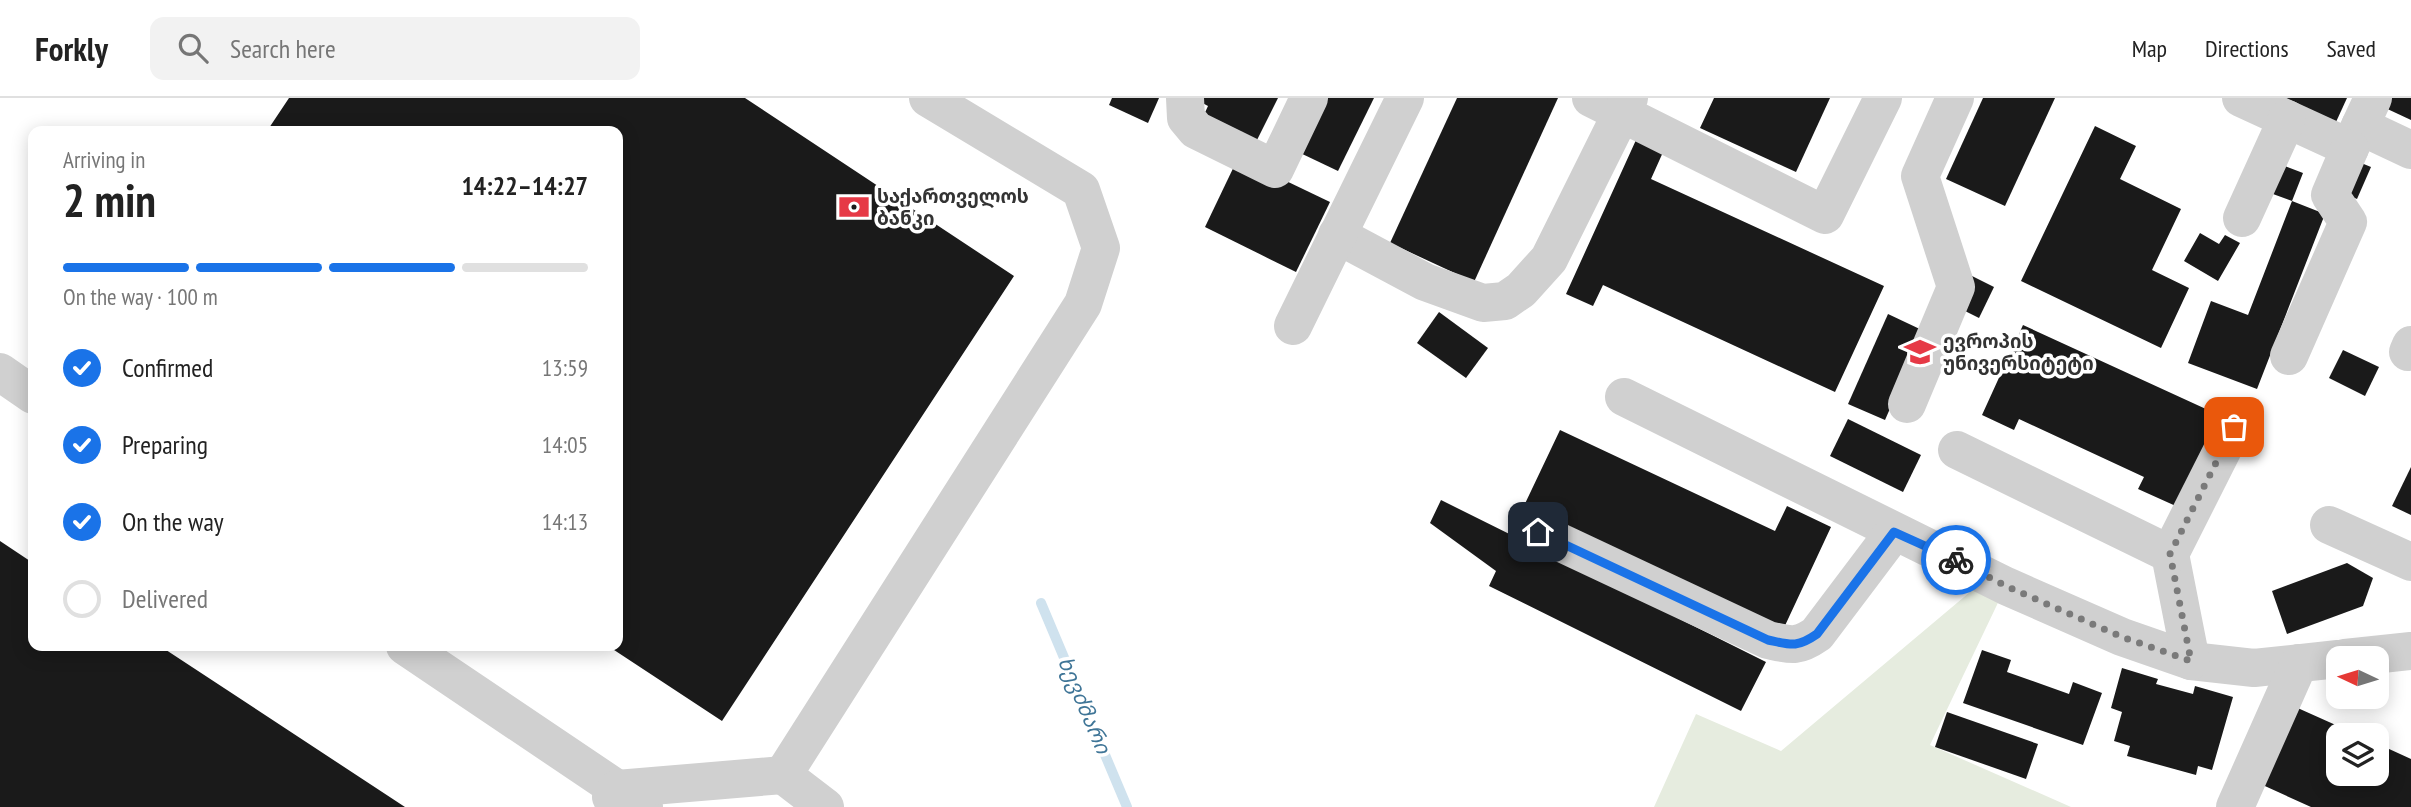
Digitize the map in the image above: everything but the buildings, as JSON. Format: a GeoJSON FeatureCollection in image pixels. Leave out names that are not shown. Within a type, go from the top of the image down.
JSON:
{"type":"FeatureCollection","features":[{"type":"Feature","properties":{"kind":"lane"},"geometry":{"type":"LineString","coordinates":[[783,775],[1083,304],[1101,248],[1082,190],[928,98]]}},
{"type":"Feature","properties":{"kind":"lane"},"geometry":{"type":"LineString","coordinates":[[1185,98],[1186,118],[1196,130],[1275,169],[1310,98]]}},
{"type":"Feature","properties":{"kind":"lane"},"geometry":{"type":"LineString","coordinates":[[1293,326],[1405,98]]}},
{"type":"Feature","properties":{"kind":"lane"},"geometry":{"type":"LineString","coordinates":[[1338,235],[1425,282],[1483,303],[1504,301],[1521,290],[1549,260],[1614,103],[1825,215],[1883,98]]}},
{"type":"Feature","properties":{"kind":"lane"},"geometry":{"type":"LineString","coordinates":[[1907,404],[1956,287],[1920,176],[1955,98]]}},
{"type":"Feature","properties":{"kind":"lane"},"geometry":{"type":"LineString","coordinates":[[2241,98],[2287,119],[2361,124],[2411,150]]}},
{"type":"Feature","properties":{"kind":"lane"},"geometry":{"type":"LineString","coordinates":[[2242,218],[2287,119]]}},
{"type":"Feature","properties":{"kind":"lane"},"geometry":{"type":"LineString","coordinates":[[2289,356],[2348,222],[2330,195],[2361,124]]}},
{"type":"Feature","properties":{"kind":"lane"},"geometry":{"type":"LineString","coordinates":[[0,372],[28,392]]}},
{"type":"Feature","properties":{"kind":"lane"},"geometry":{"type":"LineString","coordinates":[[1623,397],[2006,586],[2122,637],[2191,661],[2254,668],[2326,660]]}},
{"type":"Feature","properties":{"kind":"lane"},"geometry":{"type":"LineString","coordinates":[[2191,661],[2170,554],[2234,427]]}},
{"type":"Feature","properties":{"kind":"lane"},"geometry":{"type":"LineString","coordinates":[[1957,450],[2170,554]]}},
{"type":"Feature","properties":{"kind":"lane"},"geometry":{"type":"LineString","coordinates":[[2329,525],[2411,562]]}},
{"type":"Feature","properties":{"kind":"lane"},"geometry":{"type":"LineString","coordinates":[[1538,532],[1768,640],[1791,645],[1804,643],[1817,634],[1894,532]]}},
{"type":"Feature","properties":{"kind":"lane"},"geometry":{"type":"LineString","coordinates":[[412,651],[621,801],[783,775],[825,807]]}},
{"type":"Feature","properties":{"kind":"lane"},"geometry":{"type":"LineString","coordinates":[[2389,653],[2411,651]]}},
{"type":"Feature","properties":{"kind":"lane"},"geometry":{"type":"LineString","coordinates":[[2235,807],[2299,663]]}},
{"type":"Feature","properties":{"kind":"shaded area"},"geometry":{"type":"Polygon","coordinates":[[[1989,576],[2006,586],[1930,745],[2071,807],[1654,807],[1696,714],[1781,751],[1989,576]]]}},
{"type":"Feature","properties":{"kind":"waterway","name":"ხევძმარი"},"geometry":{"type":"LineString","coordinates":[[1041,603],[1127,807]]}},
{"type":"Feature","properties":{"kind":"way so far"},"geometry":{"type":"LineString","coordinates":[[1956,560],[2006,586],[2122,637],[2191,661],[2170,554],[2234,427]]}},
{"type":"Feature","properties":{"kind":"place","name":"საქართველოს ბანკი"},"geometry":{"type":"Point","coordinates":[854,207]}},
{"type":"Feature","properties":{"kind":"place","name":"ევროპის უნივერსიტეტი"},"geometry":{"type":"Point","coordinates":[1920,352]}},
{"type":"Feature","properties":{"kind":"route"},"geometry":{"type":"LineString","coordinates":[[1538,532],[1768,640],[1791,645],[1804,643],[1817,634],[1894,532],[1956,560]]}}]}
